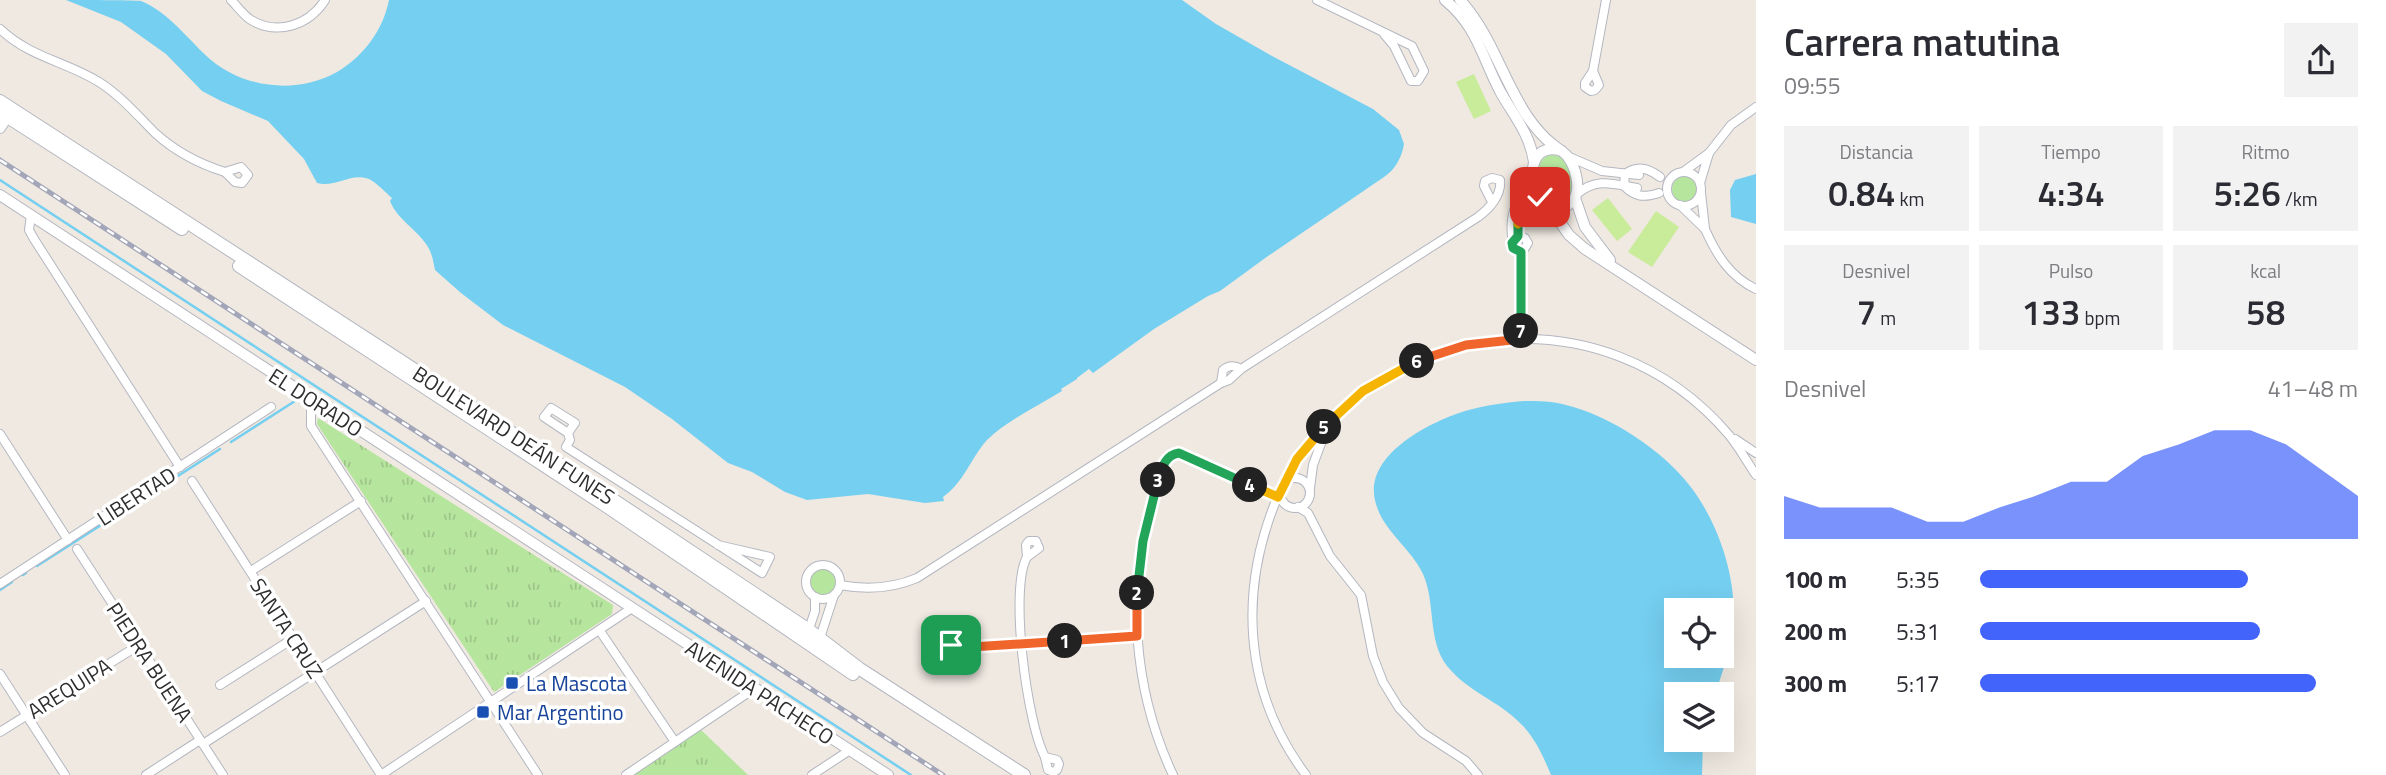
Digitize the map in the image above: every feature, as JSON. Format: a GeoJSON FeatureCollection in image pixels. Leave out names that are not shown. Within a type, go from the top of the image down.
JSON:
{"type":"FeatureCollection","features":[{"type":"Feature","properties":{"kind":"main road","name":"BOULEVARD DEÁN FUNES"},"geometry":{"type":"LineString","coordinates":[[0,101],[5,116],[806,634]]}},
{"type":"Feature","properties":{"kind":"main road","name":"BOULEVARD DEÁN FUNES"},"geometry":{"type":"LineString","coordinates":[[5,116],[556,461],[806,634],[865,682],[1009,775]]}},
{"type":"Feature","properties":{"kind":"main road","name":"BOULEVARD DEÁN FUNES"},"geometry":{"type":"LineString","coordinates":[[818,643],[1024,775]]}},
{"type":"Feature","properties":{"kind":"street"},"geometry":{"type":"LineString","coordinates":[[231,0],[253,21],[281,28],[305,21],[315,14],[325,0]]}},
{"type":"Feature","properties":{"kind":"street"},"geometry":{"type":"LineString","coordinates":[[1317,0],[1412,46],[1424,71],[1418,81],[1411,81],[1408,77],[1394,46],[1384,34]]}},
{"type":"Feature","properties":{"kind":"street"},"geometry":{"type":"LineString","coordinates":[[1445,0],[1465,20],[1479,41],[1500,91],[1527,134],[1534,162],[1532,174],[1516,204],[1511,223],[1516,238]]}},
{"type":"Feature","properties":{"kind":"street"},"geometry":{"type":"LineString","coordinates":[[1460,0],[1485,33],[1506,80],[1528,118],[1564,153],[1575,173],[1576,196],[1585,227],[1616,268]]}},
{"type":"Feature","properties":{"kind":"street"},"geometry":{"type":"LineString","coordinates":[[1593,71],[1606,0]]}},
{"type":"Feature","properties":{"kind":"street"},"geometry":{"type":"LineString","coordinates":[[0,29],[27,50],[107,88],[131,107],[154,132],[186,156],[225,172]]}},
{"type":"Feature","properties":{"kind":"street"},"geometry":{"type":"LineString","coordinates":[[1534,162],[1542,152],[1549,149],[1564,153],[1594,168],[1671,178],[1709,153],[1731,125],[1756,107]]}},
{"type":"Feature","properties":{"kind":"street"},"geometry":{"type":"LineString","coordinates":[[1680,205],[1691,204],[1699,196],[1709,153]]}},
{"type":"Feature","properties":{"kind":"street"},"geometry":{"type":"LineString","coordinates":[[1625,174],[1637,168],[1646,169],[1660,177]]}},
{"type":"Feature","properties":{"kind":"street"},"geometry":{"type":"LineString","coordinates":[[1683,172],[1693,175],[1700,187],[1705,229]]}},
{"type":"Feature","properties":{"kind":"street"},"geometry":{"type":"LineString","coordinates":[[1532,174],[1536,189],[1548,208],[1569,235],[1585,249],[1756,360]]}},
{"type":"Feature","properties":{"kind":"street"},"geometry":{"type":"LineString","coordinates":[[1624,186],[1625,174]]}},
{"type":"Feature","properties":{"kind":"street"},"geometry":{"type":"LineString","coordinates":[[1670,197],[1667,187],[1671,178]]}},
{"type":"Feature","properties":{"kind":"street"},"geometry":{"type":"LineString","coordinates":[[1521,252],[1513,248],[1519,220],[1525,211],[1535,206],[1567,206],[1592,184],[1640,188],[1670,197],[1680,205],[1705,229],[1720,258],[1740,279],[1756,289]]}},
{"type":"Feature","properties":{"kind":"street"},"geometry":{"type":"LineString","coordinates":[[1624,186],[1637,196],[1659,193]]}},
{"type":"Feature","properties":{"kind":"street","name":"EL DORADO"},"geometry":{"type":"LineString","coordinates":[[0,195],[632,608]]}},
{"type":"Feature","properties":{"kind":"street"},"geometry":{"type":"LineString","coordinates":[[840,585],[855,588],[888,587],[917,578],[1221,383],[1223,370],[1237,366],[1241,369],[1478,217],[1492,202]]}},
{"type":"Feature","properties":{"kind":"street"},"geometry":{"type":"LineString","coordinates":[[1516,204],[1525,211]]}},
{"type":"Feature","properties":{"kind":"street"},"geometry":{"type":"LineString","coordinates":[[31,215],[29,230],[34,239],[180,467]]}},
{"type":"Feature","properties":{"kind":"street"},"geometry":{"type":"LineString","coordinates":[[1516,238],[1525,238],[1528,243],[1527,248],[1521,252]]}},
{"type":"Feature","properties":{"kind":"street"},"geometry":{"type":"LineString","coordinates":[[1521,252],[1521,339]]}},
{"type":"Feature","properties":{"kind":"street"},"geometry":{"type":"LineString","coordinates":[[1306,775],[1286,743],[1264,694],[1255,652],[1253,586],[1262,537],[1281,491],[1303,451],[1328,423],[1363,391],[1423,358],[1466,345],[1521,339],[1587,347],[1635,364],[1679,390],[1730,436],[1756,453]]}},
{"type":"Feature","properties":{"kind":"street"},"geometry":{"type":"LineString","coordinates":[[315,401],[311,408],[311,426],[538,775]]}},
{"type":"Feature","properties":{"kind":"street","name":"LIBERTAD"},"geometry":{"type":"LineString","coordinates":[[0,584],[271,407]]}},
{"type":"Feature","properties":{"kind":"street"},"geometry":{"type":"LineString","coordinates":[[1270,516],[1282,508],[1306,504],[1313,465],[1328,423]]}},
{"type":"Feature","properties":{"kind":"street"},"geometry":{"type":"LineString","coordinates":[[556,461],[570,440],[568,433]]}},
{"type":"Feature","properties":{"kind":"street"},"geometry":{"type":"LineString","coordinates":[[0,434],[68,540]]}},
{"type":"Feature","properties":{"kind":"street"},"geometry":{"type":"LineString","coordinates":[[1730,436],[1756,475]]}},
{"type":"Feature","properties":{"kind":"street"},"geometry":{"type":"LineString","coordinates":[[566,447],[718,545],[762,573],[770,557],[718,545]]}},
{"type":"Feature","properties":{"kind":"street"},"geometry":{"type":"LineString","coordinates":[[1173,775],[1158,738],[1149,705],[1137,636],[1136,600],[1143,541],[1164,465],[1170,456],[1179,453],[1281,491]]}},
{"type":"Feature","properties":{"kind":"street"},"geometry":{"type":"LineString","coordinates":[[1281,491],[1296,478],[1304,481],[1310,492],[1313,520]]}},
{"type":"Feature","properties":{"kind":"street","name":"SANTA CRUZ"},"geometry":{"type":"LineString","coordinates":[[192,481],[381,775]]}},
{"type":"Feature","properties":{"kind":"street"},"geometry":{"type":"LineString","coordinates":[[1281,491],[1283,501],[1308,513],[1330,556],[1362,594],[1373,656],[1383,682],[1399,708],[1423,733],[1466,761],[1478,775]]}},
{"type":"Feature","properties":{"kind":"street"},"geometry":{"type":"LineString","coordinates":[[251,571],[361,500]]}},
{"type":"Feature","properties":{"kind":"street","name":"PIEDRA BUENA"},"geometry":{"type":"LineString","coordinates":[[77,549],[223,775]]}},
{"type":"Feature","properties":{"kind":"street"},"geometry":{"type":"LineString","coordinates":[[1027,557],[1022,576],[1021,644],[1034,727],[1045,757]]}},
{"type":"Feature","properties":{"kind":"street"},"geometry":{"type":"LineString","coordinates":[[818,643],[840,579],[834,569],[824,565],[808,572],[806,583],[811,594],[825,599],[834,595]]}},
{"type":"Feature","properties":{"kind":"street"},"geometry":{"type":"LineString","coordinates":[[806,634],[815,611],[816,597]]}},
{"type":"Feature","properties":{"kind":"street"},"geometry":{"type":"LineString","coordinates":[[146,775],[426,601]]}},
{"type":"Feature","properties":{"kind":"street"},"geometry":{"type":"LineString","coordinates":[[381,775],[632,608]]}},
{"type":"Feature","properties":{"kind":"street","name":"AVENIDA PACHECO"},"geometry":{"type":"LineString","coordinates":[[632,608],[888,775]]}},
{"type":"Feature","properties":{"kind":"street"},"geometry":{"type":"LineString","coordinates":[[600,631],[675,742]]}},
{"type":"Feature","properties":{"kind":"street"},"geometry":{"type":"LineString","coordinates":[[956,648],[1137,636]]}},
{"type":"Feature","properties":{"kind":"street"},"geometry":{"type":"LineString","coordinates":[[220,684],[294,638]]}},
{"type":"Feature","properties":{"kind":"street","name":"AREQUIPA"},"geometry":{"type":"LineString","coordinates":[[0,732],[139,645]]}},
{"type":"Feature","properties":{"kind":"street"},"geometry":{"type":"LineString","coordinates":[[0,674],[65,775]]}},
{"type":"Feature","properties":{"kind":"street"},"geometry":{"type":"LineString","coordinates":[[626,775],[755,688]]}},
{"type":"Feature","properties":{"kind":"street"},"geometry":{"type":"LineString","coordinates":[[812,775],[850,750]]}},
{"type":"Feature","properties":{"kind":"green space"},"geometry":{"type":"Polygon","coordinates":[[[1474,74],[1491,111],[1474,119],[1456,82],[1474,74]]]}},
{"type":"Feature","properties":{"kind":"green space"},"geometry":{"type":"Polygon","coordinates":[[[1549,155],[1562,158],[1569,168],[1573,196],[1564,204],[1551,203],[1540,185],[1539,165],[1549,155]]]}},
{"type":"Feature","properties":{"kind":"green space"},"geometry":{"type":"Polygon","coordinates":[[[1685,176],[1694,180],[1698,189],[1694,198],[1685,202],[1676,198],[1672,189],[1676,180],[1685,176]]]}},
{"type":"Feature","properties":{"kind":"green space"},"geometry":{"type":"Polygon","coordinates":[[[1608,198],[1632,229],[1617,241],[1592,210],[1608,198]]]}},
{"type":"Feature","properties":{"kind":"green space"},"geometry":{"type":"Polygon","coordinates":[[[1656,211],[1679,227],[1652,267],[1628,252],[1656,211]]]}},
{"type":"Feature","properties":{"kind":"green space"},"geometry":{"type":"Polygon","coordinates":[[[318,418],[613,605],[612,614],[494,692],[317,424],[318,418]]]}},
{"type":"Feature","properties":{"kind":"green space"},"geometry":{"type":"Polygon","coordinates":[[[824,569],[834,573],[838,583],[834,593],[824,597],[814,593],[810,583],[814,573],[824,569]]]}},
{"type":"Feature","properties":{"kind":"green space"},"geometry":{"type":"Polygon","coordinates":[[[699,728],[748,775],[631,775],[699,728]]]}},
{"type":"Feature","properties":{"kind":"water"},"geometry":{"type":"Polygon","coordinates":[[[66,0],[141,1],[170,19],[211,60],[225,70],[256,82],[289,86],[322,79],[347,66],[364,50],[377,32],[389,0],[1182,0],[1216,24],[1272,56],[1373,109],[1399,130],[1404,144],[1397,163],[1384,177],[1220,291],[1154,329],[1093,373],[1089,369],[1061,389],[1062,391],[995,433],[981,447],[957,484],[943,497],[944,501],[925,503],[868,494],[807,500],[728,463],[672,419],[625,387],[503,325],[435,270],[426,244],[397,213],[390,201],[392,198],[375,183],[356,177],[330,184],[317,183],[304,159],[268,121],[202,91],[166,54],[121,22],[66,0]]]}},
{"type":"Feature","properties":{"kind":"water"},"geometry":{"type":"Polygon","coordinates":[[[1756,174],[1756,224],[1731,217],[1730,190],[1735,180],[1756,174]]]}},
{"type":"Feature","properties":{"kind":"water"},"geometry":{"type":"Polygon","coordinates":[[[1540,401],[1561,404],[1600,417],[1634,436],[1666,460],[1690,486],[1710,517],[1724,553],[1733,598],[1664,598],[1664,668],[1724,668],[1719,682],[1664,682],[1664,752],[1703,752],[1702,775],[1551,775],[1527,730],[1504,709],[1465,683],[1447,666],[1441,656],[1423,574],[1385,523],[1376,504],[1374,488],[1386,459],[1412,436],[1464,411],[1490,405],[1540,401]]]}},
{"type":"Feature","properties":{"kind":"waterway"},"geometry":{"type":"LineString","coordinates":[[0,180],[911,775]]}},
{"type":"Feature","properties":{"kind":"waterway"},"geometry":{"type":"LineString","coordinates":[[231,442],[295,401]]}},
{"type":"Feature","properties":{"kind":"waterway"},"geometry":{"type":"LineString","coordinates":[[37,566],[220,449]]}},
{"type":"Feature","properties":{"kind":"waterway"},"geometry":{"type":"LineString","coordinates":[[0,590],[12,582]]}},
{"type":"Feature","properties":{"kind":"railway"},"geometry":{"type":"LineString","coordinates":[[0,160],[943,775]]}},
{"type":"Feature","properties":{"kind":"place","name":"La Mascota"},"geometry":{"type":"Point","coordinates":[512,683]}},
{"type":"Feature","properties":{"kind":"place","name":"Mar Argentino"},"geometry":{"type":"Point","coordinates":[483,712]}},
{"type":"Feature","properties":{"kind":"route"},"geometry":{"type":"LineString","coordinates":[[951,645],[956,648],[1137,636],[1136,600],[1143,541],[1157,484],[1170,456],[1179,453],[1186,455],[1278,497],[1297,459],[1310,442],[1347,404],[1379,380],[1440,352],[1466,345],[1521,339],[1521,252],[1513,248],[1512,243],[1518,236],[1517,228],[1521,215],[1535,206],[1546,207],[1540,197]]}}]}
